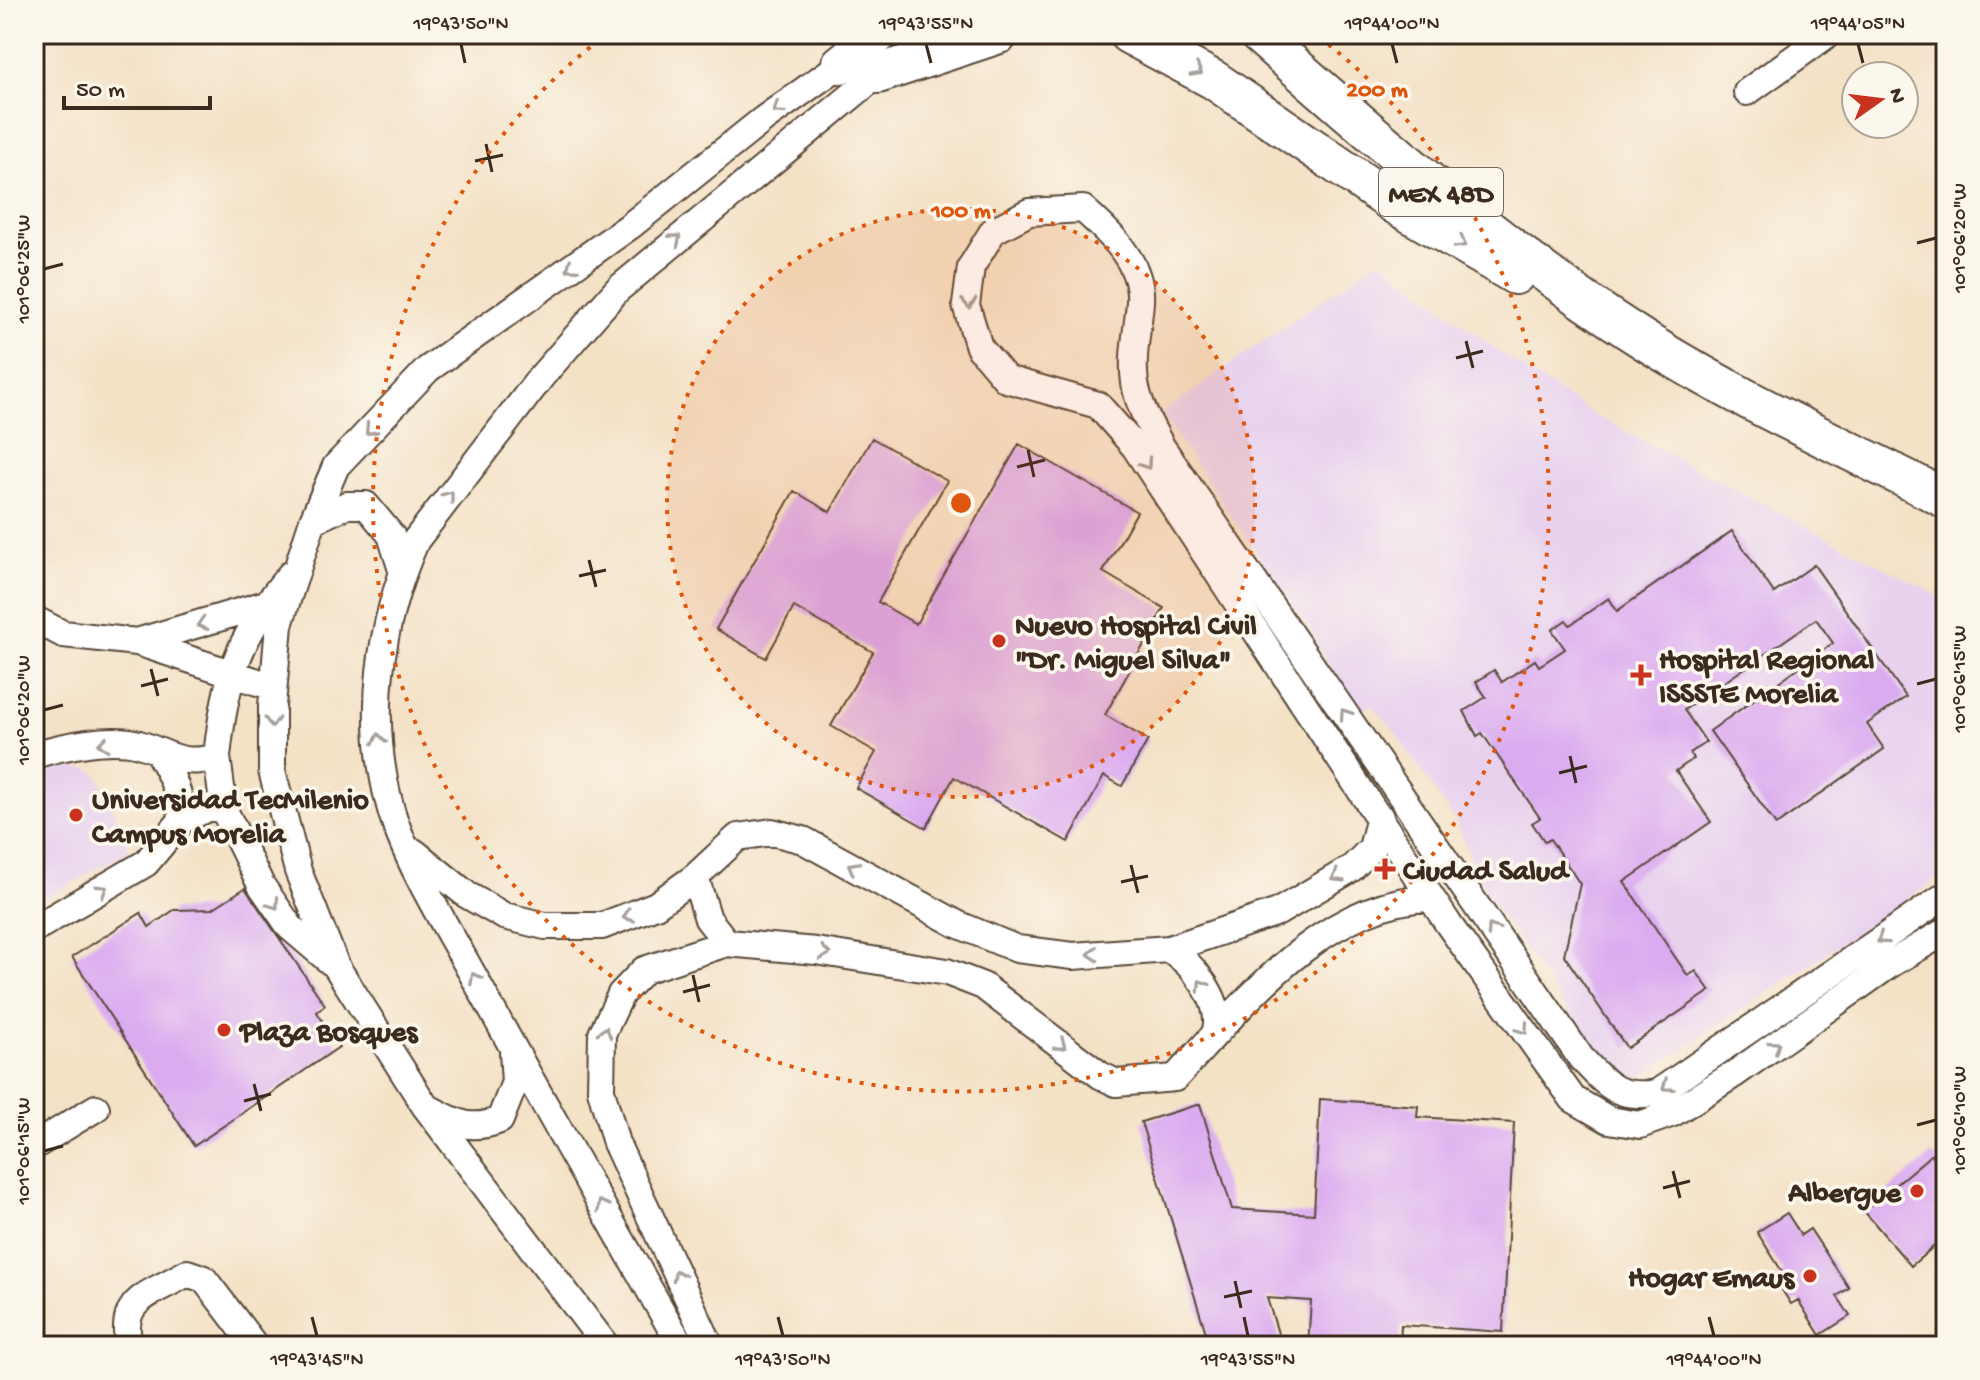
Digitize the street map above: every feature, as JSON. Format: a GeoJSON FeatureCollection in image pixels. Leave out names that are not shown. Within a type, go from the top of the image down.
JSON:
{"type":"FeatureCollection","features":[{"type":"Feature","properties":{"kind":"highway"},"geometry":{"type":"LineString","coordinates":[[841,64],[868,34]]}},
{"type":"Feature","properties":{"kind":"highway"},"geometry":{"type":"LineString","coordinates":[[841,64],[878,34]]}},
{"type":"Feature","properties":{"kind":"highway"},"geometry":{"type":"LineString","coordinates":[[878,74],[930,34]]}},
{"type":"Feature","properties":{"kind":"highway"},"geometry":{"type":"LineString","coordinates":[[878,74],[999,34]]}},
{"type":"Feature","properties":{"kind":"highway"},"geometry":{"type":"LineString","coordinates":[[1128,34],[1214,80],[1396,205],[1542,291],[1637,336]]}},
{"type":"Feature","properties":{"kind":"highway","name":"MEX 48D"},"geometry":{"type":"LineString","coordinates":[[1266,37],[1461,209],[1637,336],[1714,380],[1946,499]]}},
{"type":"Feature","properties":{"kind":"street"},"geometry":{"type":"LineString","coordinates":[[1747,92],[1828,34]]}},
{"type":"Feature","properties":{"kind":"street"},"geometry":{"type":"LineString","coordinates":[[606,1346],[425,1106],[336,966],[298,871],[272,771],[273,687],[279,625],[313,520],[336,466],[428,369],[630,226],[764,119],[841,64]]}},
{"type":"Feature","properties":{"kind":"street"},"geometry":{"type":"LineString","coordinates":[[681,1346],[430,896],[390,807],[377,728],[381,648],[402,570],[425,527],[541,377],[617,290],[878,74]]}},
{"type":"Feature","properties":{"kind":"street"},"geometry":{"type":"LineString","coordinates":[[1946,895],[1657,1093],[1631,1097],[1608,1086],[1581,1058],[1161,446],[1141,408],[1135,379],[1135,337],[1140,298],[1134,269],[1113,236],[1083,209],[1029,212],[993,231],[971,267],[966,305],[979,347],[1006,379],[1098,405],[1117,424],[1431,898],[1573,1099],[1609,1120],[1640,1125],[1673,1113],[1736,1073],[1892,963],[1946,931]]}},
{"type":"Feature","properties":{"kind":"street"},"geometry":{"type":"LineString","coordinates":[[313,520],[347,505],[366,505],[391,535],[402,570]]}},
{"type":"Feature","properties":{"kind":"street"},"geometry":{"type":"LineString","coordinates":[[298,566],[266,604],[230,670],[222,707],[217,757],[224,810],[261,885],[290,927],[336,966]]}},
{"type":"Feature","properties":{"kind":"street"},"geometry":{"type":"LineString","coordinates":[[137,642],[266,604]]}},
{"type":"Feature","properties":{"kind":"street"},"geometry":{"type":"LineString","coordinates":[[34,619],[63,634],[137,642],[230,670],[273,687]]}},
{"type":"Feature","properties":{"kind":"street"},"geometry":{"type":"LineString","coordinates":[[34,755],[119,742],[139,744],[181,761],[217,757]]}},
{"type":"Feature","properties":{"kind":"street"},"geometry":{"type":"LineString","coordinates":[[159,754],[173,777],[181,800],[182,820]]}},
{"type":"Feature","properties":{"kind":"street"},"geometry":{"type":"LineString","coordinates":[[34,929],[146,863],[182,820],[210,807],[224,810]]}},
{"type":"Feature","properties":{"kind":"street"},"geometry":{"type":"LineString","coordinates":[[407,845],[467,895],[504,916],[545,926],[602,926],[656,905],[695,877],[738,837],[772,832],[803,840],[957,924],[1017,949],[1073,956],[1169,949],[1278,912],[1352,868],[1372,848],[1380,817]]}},
{"type":"Feature","properties":{"kind":"street"},"geometry":{"type":"LineString","coordinates":[[695,877],[708,919],[727,943]]}},
{"type":"Feature","properties":{"kind":"street"},"geometry":{"type":"LineString","coordinates":[[710,1346],[616,1143],[601,1090],[602,1034],[621,994],[644,970],[727,943],[816,951],[947,972],[983,986],[1100,1075],[1116,1083],[1175,1078],[1216,1030],[1297,957],[1367,908],[1399,899],[1431,898]]}},
{"type":"Feature","properties":{"kind":"street"},"geometry":{"type":"LineString","coordinates":[[1169,949],[1181,957],[1206,987],[1219,1019],[1216,1030]]}},
{"type":"Feature","properties":{"kind":"street"},"geometry":{"type":"LineString","coordinates":[[425,1106],[459,1125],[478,1128],[500,1120],[515,1082],[512,1046]]}},
{"type":"Feature","properties":{"kind":"street"},"geometry":{"type":"LineString","coordinates":[[34,1146],[96,1108]]}},
{"type":"Feature","properties":{"kind":"street"},"geometry":{"type":"LineString","coordinates":[[129,1346],[125,1317],[130,1307],[187,1273],[204,1279],[255,1346]]}},
{"type":"Feature","properties":{"kind":"shaded area","name":"Hospital Regional ISSSTE Morelia"},"geometry":{"type":"Polygon","coordinates":[[[1380,259],[1503,355],[1594,415],[1941,597],[1946,604],[1946,873],[1637,1080],[1626,1081],[1608,1069],[1486,894],[1455,821],[1391,726],[1372,705],[1361,711],[1316,645],[1311,631],[1161,414],[1380,259]]]}},
{"type":"Feature","properties":{"kind":"shaded area","name":"Universidad TecMilenio Campus Morelia"},"geometry":{"type":"Polygon","coordinates":[[[55,766],[86,768],[97,774],[130,851],[34,904],[34,771],[55,766]]]}},
{"type":"Feature","properties":{"kind":"building","name":"Nuevo Hospital Civil \"Dr. Miguel Silva\""},"geometry":{"type":"Polygon","coordinates":[[[872,438],[947,481],[878,602],[916,624],[1019,444],[1137,512],[1103,572],[1164,608],[1105,715],[1148,740],[1122,786],[1104,776],[1068,842],[954,777],[926,828],[856,788],[876,752],[831,726],[873,652],[794,607],[766,658],[716,629],[794,491],[830,512],[872,438]]]}},
{"type":"Feature","properties":{"kind":"building"},"geometry":{"type":"Polygon","coordinates":[[[1732,531],[1774,593],[1814,565],[1906,697],[1867,724],[1884,749],[1776,825],[1710,731],[1833,643],[1816,619],[1684,710],[1706,742],[1690,753],[1693,759],[1676,771],[1711,822],[1624,882],[1688,976],[1696,971],[1710,991],[1627,1048],[1564,955],[1580,884],[1550,839],[1545,842],[1532,823],[1540,818],[1482,733],[1477,736],[1464,711],[1486,697],[1476,682],[1494,670],[1502,682],[1535,660],[1539,666],[1565,649],[1552,630],[1566,620],[1570,625],[1609,598],[1617,611],[1732,531]]]}},
{"type":"Feature","properties":{"kind":"building","name":"Plaza Bosques"},"geometry":{"type":"Polygon","coordinates":[[[245,888],[325,1005],[317,1012],[339,1047],[194,1146],[72,957],[141,913],[149,927],[174,910],[212,909],[245,888]]]}},
{"type":"Feature","properties":{"kind":"building"},"geometry":{"type":"Polygon","coordinates":[[[1320,1099],[1418,1106],[1417,1117],[1514,1123],[1503,1332],[1401,1325],[1400,1346],[1308,1346],[1311,1301],[1267,1298],[1282,1346],[1210,1346],[1141,1122],[1200,1104],[1232,1209],[1314,1214],[1320,1099]]]}},
{"type":"Feature","properties":{"kind":"building","name":"Albergue"},"geometry":{"type":"Polygon","coordinates":[[[1932,1154],[1946,1171],[1946,1236],[1911,1266],[1864,1211],[1932,1154]]]}},
{"type":"Feature","properties":{"kind":"building","name":"Hogar Emaus"},"geometry":{"type":"Polygon","coordinates":[[[1787,1213],[1801,1235],[1810,1229],[1849,1288],[1837,1296],[1850,1316],[1820,1335],[1798,1300],[1791,1304],[1775,1279],[1783,1273],[1757,1232],[1787,1213]]]}},
{"type":"Feature","properties":{"kind":"place","name":"Nuevo Hospital Civil \"Dr. Miguel Silva\""},"geometry":{"type":"Point","coordinates":[999,641]}},
{"type":"Feature","properties":{"kind":"place","name":"Hospital Regional ISSSTE Morelia"},"geometry":{"type":"Point","coordinates":[1641,675]}},
{"type":"Feature","properties":{"kind":"place","name":"Universidad TecMilenio Campus Morelia"},"geometry":{"type":"Point","coordinates":[76,815]}},
{"type":"Feature","properties":{"kind":"place","name":"Ciudad Salud"},"geometry":{"type":"Point","coordinates":[1385,869]}},
{"type":"Feature","properties":{"kind":"place","name":"Plaza Bosques"},"geometry":{"type":"Point","coordinates":[224,1030]}},
{"type":"Feature","properties":{"kind":"place","name":"Albergue"},"geometry":{"type":"Point","coordinates":[1917,1191]}},
{"type":"Feature","properties":{"kind":"place","name":"Hogar Emaus"},"geometry":{"type":"Point","coordinates":[1810,1276]}}]}
